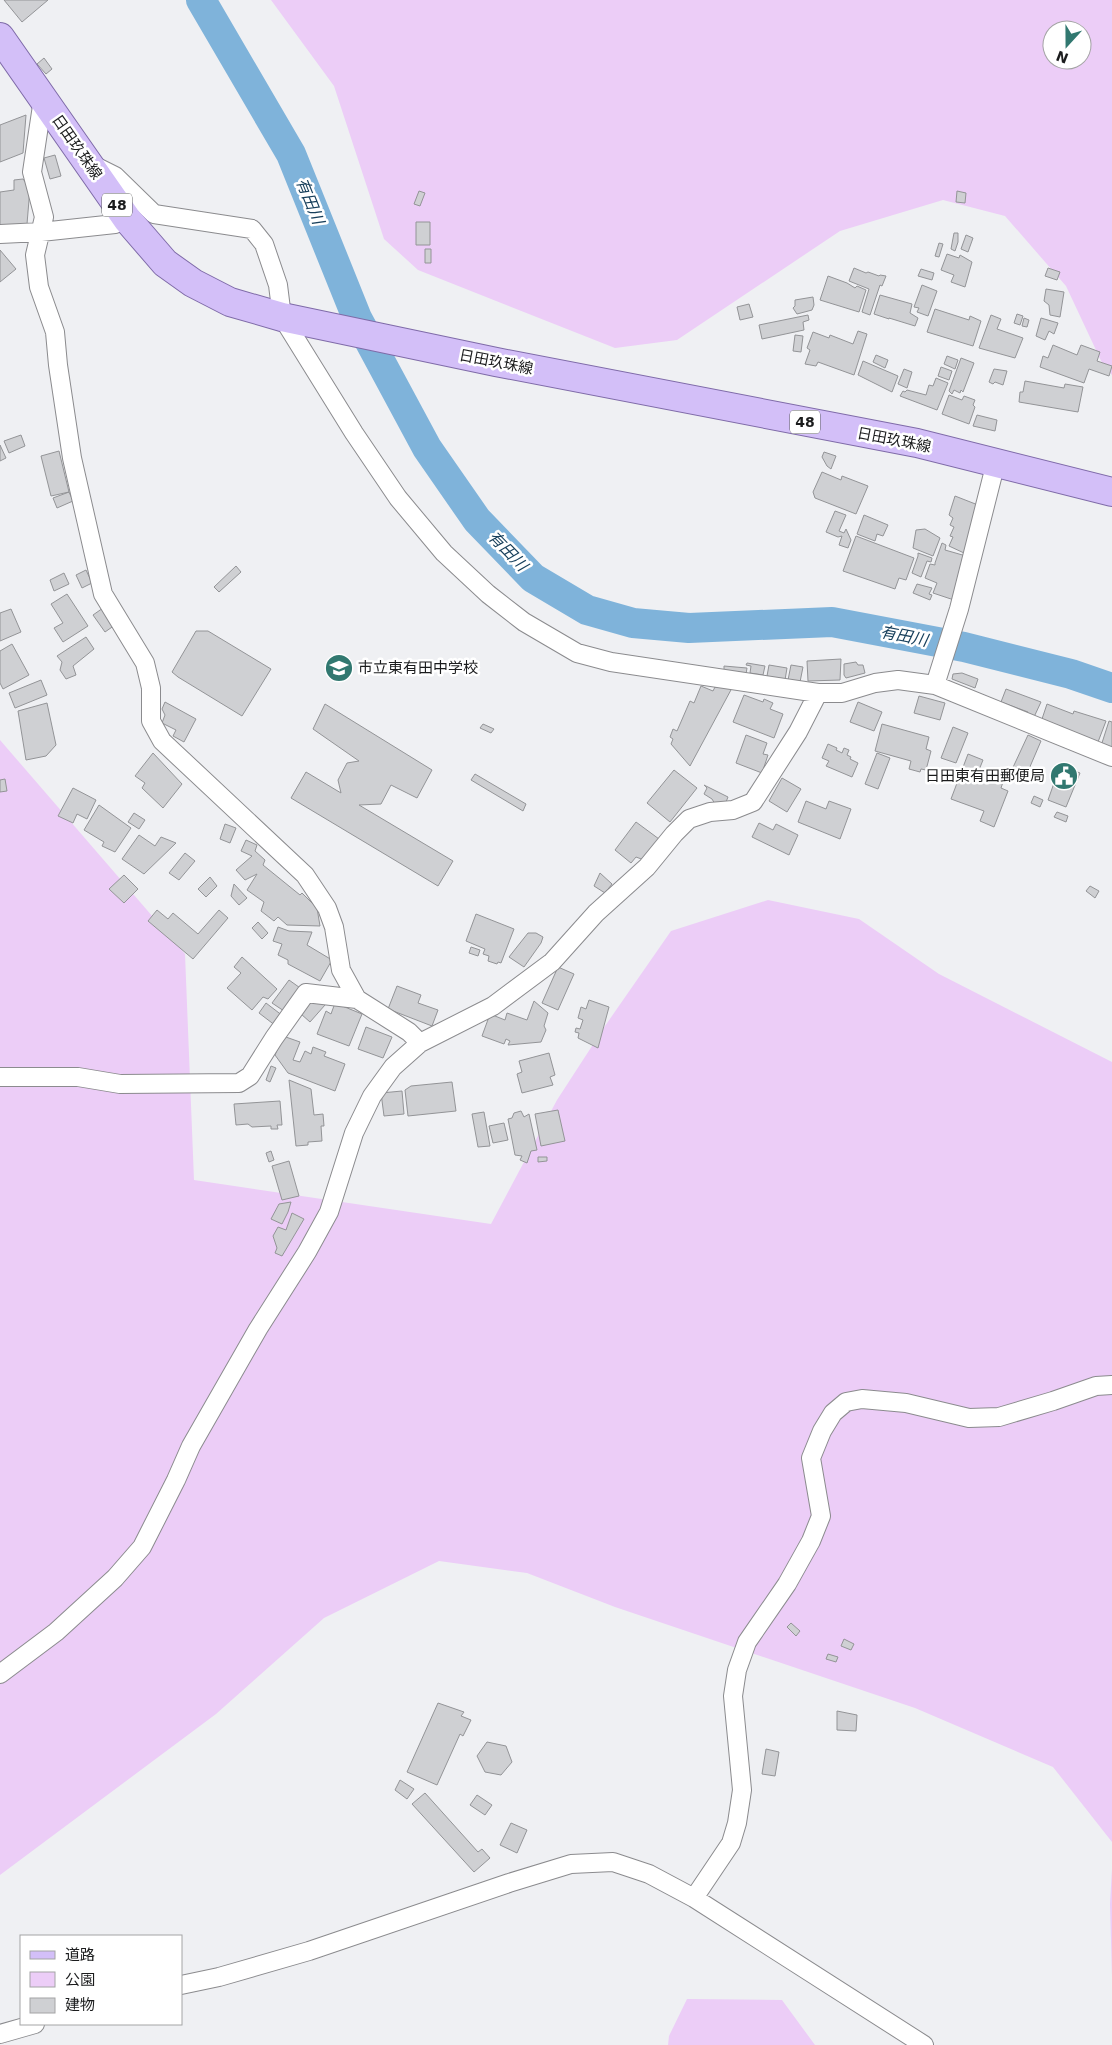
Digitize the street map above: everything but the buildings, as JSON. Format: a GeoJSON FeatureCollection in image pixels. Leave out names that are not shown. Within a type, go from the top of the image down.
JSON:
{"type":"FeatureCollection","features":[{"type":"Feature","properties":{"kind":"main road","name":"日田玖珠線"},"geometry":{"type":"LineString","coordinates":[[0,36],[127,220],[166,263],[193,283],[230,302],[292,319],[496,362],[917,443],[1110,490]]}},
{"type":"Feature","properties":{"kind":"street"},"geometry":{"type":"LineString","coordinates":[[43,99],[32,172],[44,217],[35,255],[39,288],[55,332],[72,458],[103,594],[145,663],[151,688],[151,721],[162,742],[306,876],[327,908],[334,927],[341,970],[357,1000]]}},
{"type":"Feature","properties":{"kind":"street"},"geometry":{"type":"LineString","coordinates":[[88,163],[115,176],[154,214],[252,229],[264,244],[292,319],[354,433],[398,498],[444,553],[488,594],[524,622],[577,653],[611,662],[818,693],[842,693],[875,683],[898,680],[935,685],[1070,742],[1112,757]]}},
{"type":"Feature","properties":{"kind":"street"},"geometry":{"type":"LineString","coordinates":[[0,234],[41,232],[120,223],[127,220]]}},
{"type":"Feature","properties":{"kind":"street"},"geometry":{"type":"LineString","coordinates":[[935,685],[959,609],[996,462]]}},
{"type":"Feature","properties":{"kind":"street"},"geometry":{"type":"LineString","coordinates":[[0,1674],[56,1632],[115,1578],[142,1547],[191,1446],[258,1329],[307,1252],[329,1212],[354,1133],[372,1096],[393,1067],[420,1043],[492,1006],[552,962],[596,913],[647,867],[674,834],[690,819],[710,812],[733,810],[753,802],[793,740],[818,693]]}},
{"type":"Feature","properties":{"kind":"street"},"geometry":{"type":"LineString","coordinates":[[0,1077],[78,1077],[120,1084],[239,1083],[250,1076],[306,993],[357,1000],[409,1032],[420,1043]]}},
{"type":"Feature","properties":{"kind":"street"},"geometry":{"type":"LineString","coordinates":[[694,1898],[730,1843],[737,1823],[742,1790],[733,1696],[737,1670],[747,1642],[787,1584],[811,1541],[821,1516],[811,1458],[822,1431],[833,1413],[846,1402],[862,1399],[906,1403],[969,1418],[998,1417],[1096,1386],[1112,1385]]}},
{"type":"Feature","properties":{"kind":"street"},"geometry":{"type":"LineString","coordinates":[[182,1985],[219,1977],[309,1951],[570,1864],[613,1862],[649,1874],[694,1898],[924,2045]]}},
{"type":"Feature","properties":{"kind":"street"},"geometry":{"type":"LineString","coordinates":[[0,2034],[32,2025]]}},
{"type":"Feature","properties":{"kind":"green space"},"geometry":{"type":"Polygon","coordinates":[[[271,0],[1112,0],[1112,375],[1103,365],[1066,286],[1005,216],[943,200],[840,231],[677,340],[615,348],[418,270],[384,239],[334,86],[271,0]]]}},
{"type":"Feature","properties":{"kind":"green space"},"geometry":{"type":"Polygon","coordinates":[[[0,740],[185,954],[194,1180],[491,1224],[557,1100],[605,1026],[671,931],[768,900],[859,919],[939,974],[1112,1062],[1112,1842],[1053,1767],[915,1708],[615,1607],[527,1573],[439,1561],[324,1618],[216,1714],[0,1875],[0,740]]]}},
{"type":"Feature","properties":{"kind":"green space"},"geometry":{"type":"Polygon","coordinates":[[[1112,1869],[1112,1978],[1110,1904],[1112,1869]]]}},
{"type":"Feature","properties":{"kind":"green space"},"geometry":{"type":"Polygon","coordinates":[[[687,1999],[782,2000],[815,2045],[668,2045],[669,2036],[687,1999]]]}},
{"type":"Feature","properties":{"kind":"waterway","name":"有田川"},"geometry":{"type":"LineString","coordinates":[[201,0],[291,154],[357,318],[427,448],[477,520],[533,578],[587,610],[633,623],[689,628],[832,622],[964,647],[1071,674],[1112,688]]}},
{"type":"Feature","properties":{"kind":"place","name":"市立東有田中学校"},"geometry":{"type":"Point","coordinates":[339,668]}},
{"type":"Feature","properties":{"kind":"place","name":"日田東有田郵便局"},"geometry":{"type":"Point","coordinates":[1064,776]}}]}
